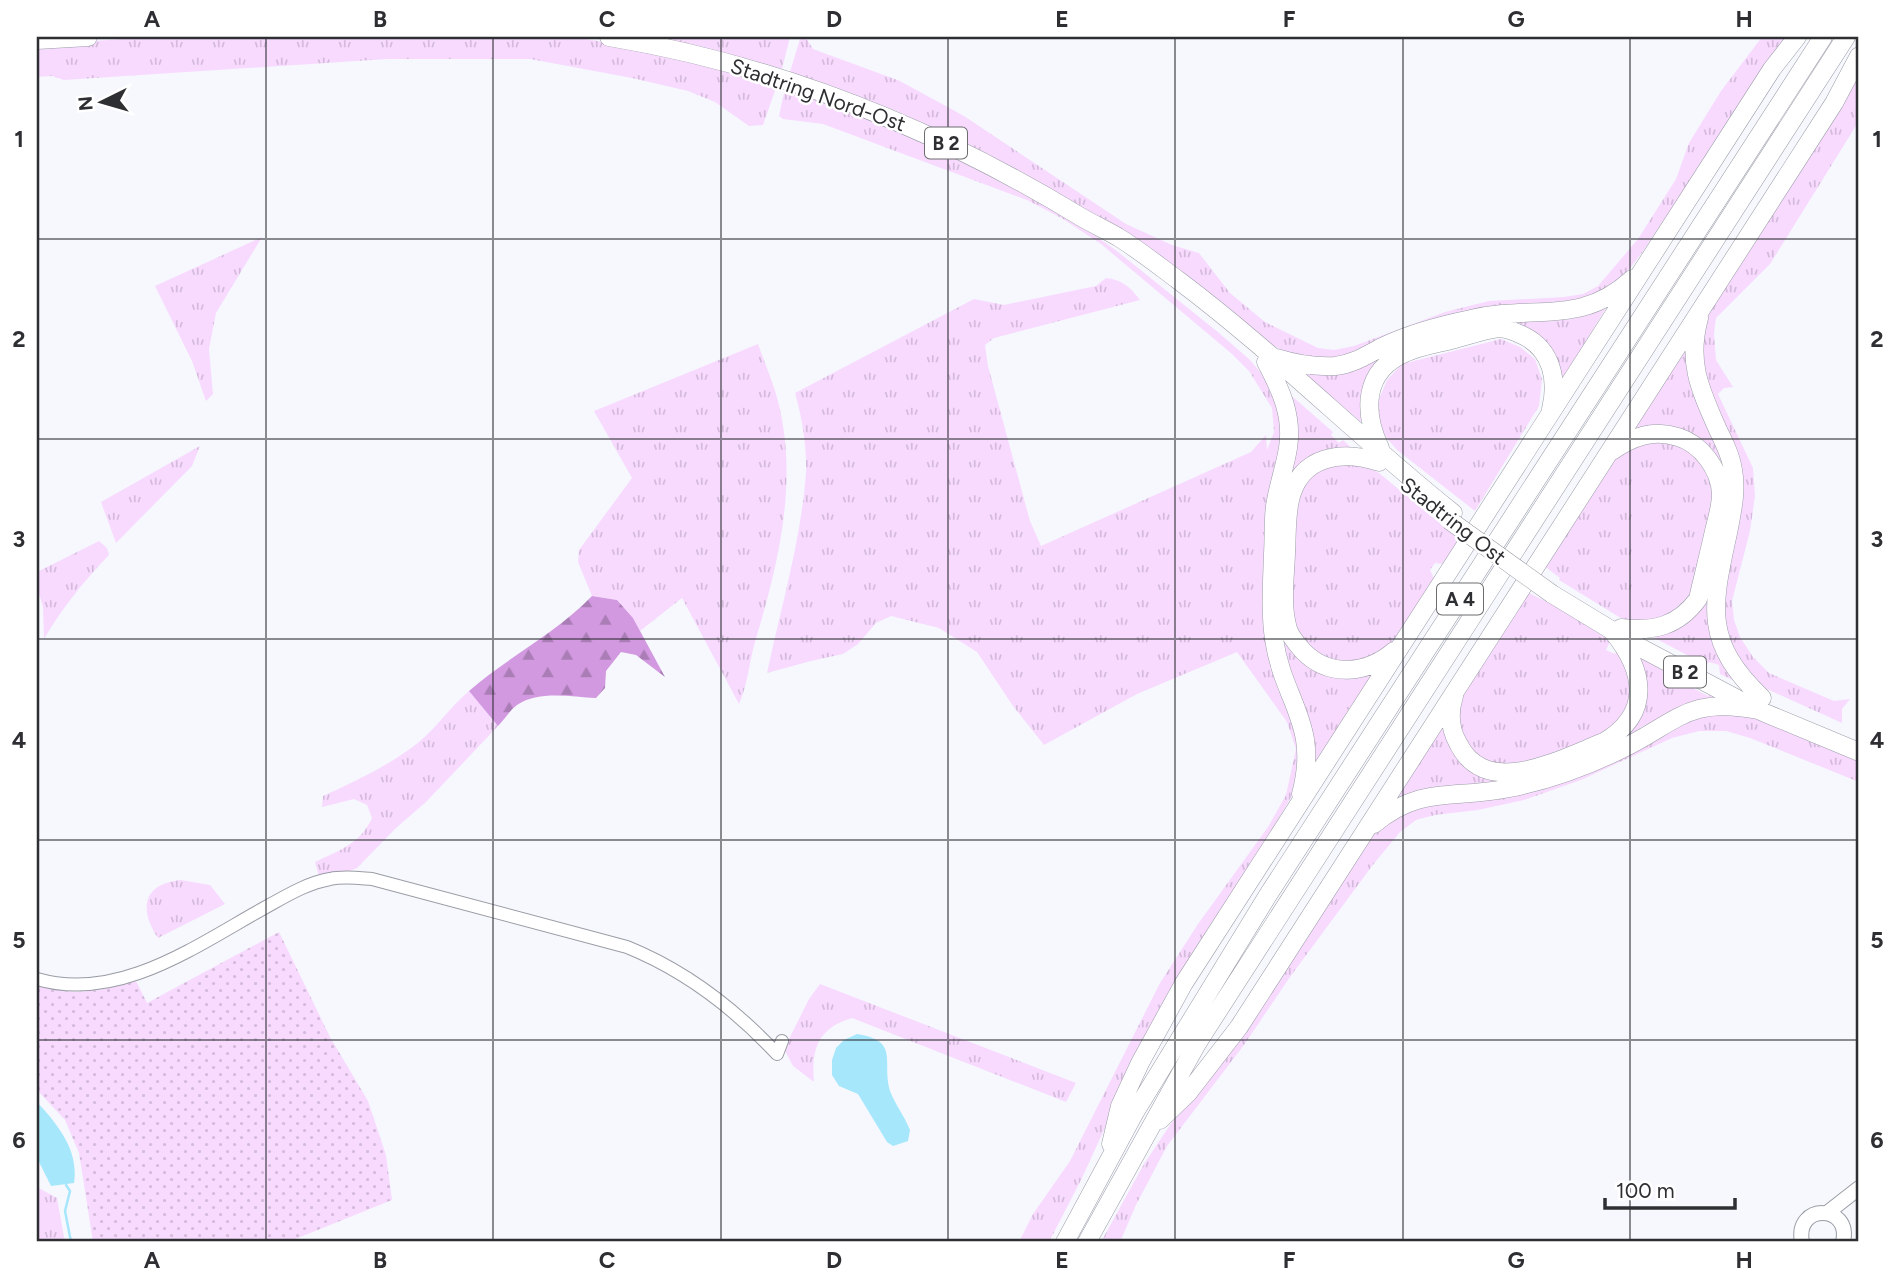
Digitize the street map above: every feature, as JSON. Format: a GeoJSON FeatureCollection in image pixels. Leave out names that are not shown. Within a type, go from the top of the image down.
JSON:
{"type":"FeatureCollection","features":[{"type":"Feature","properties":{"kind":"highway"},"geometry":{"type":"LineString","coordinates":[[37,40],[88,37]]}},
{"type":"Feature","properties":{"kind":"highway","name":"Stadtring Nord-Ost"},"geometry":{"type":"LineString","coordinates":[[609,37],[695,54],[755,70],[870,109],[991,165],[1091,223],[1268,359]]}},
{"type":"Feature","properties":{"kind":"highway"},"geometry":{"type":"LineString","coordinates":[[1105,1166],[1120,1106],[1140,1063],[1184,983],[1772,69],[1797,37]]}},
{"type":"Feature","properties":{"kind":"highway","name":"A 4"},"geometry":{"type":"LineString","coordinates":[[1065,1242],[1135,1112],[1268,895],[1823,37]]}},
{"type":"Feature","properties":{"kind":"highway","name":"A 4"},"geometry":{"type":"LineString","coordinates":[[1087,1242],[1205,1032],[1846,37]]}},
{"type":"Feature","properties":{"kind":"highway"},"geometry":{"type":"LineString","coordinates":[[1147,1132],[1188,1093],[1239,1027],[1834,103],[1859,56]]}},
{"type":"Feature","properties":{"kind":"highway"},"geometry":{"type":"LineString","coordinates":[[1268,359],[1306,365],[1337,366],[1362,359],[1384,346],[1410,336],[1471,318],[1508,312],[1573,311],[1591,307],[1622,289],[1645,268]]}},
{"type":"Feature","properties":{"kind":"highway"},"geometry":{"type":"LineString","coordinates":[[1702,306],[1696,328],[1694,368],[1697,384],[1733,468],[1734,487],[1733,510],[1715,590],[1717,630],[1731,664],[1760,704]]}},
{"type":"Feature","properties":{"kind":"highway"},"geometry":{"type":"LineString","coordinates":[[1402,644],[1380,662],[1367,667],[1342,670],[1325,667],[1309,657],[1295,642],[1288,629],[1284,607],[1287,518],[1296,482],[1310,467],[1332,456],[1381,458],[1368,410],[1372,387],[1391,361],[1419,348],[1500,328],[1515,331],[1542,350],[1550,363],[1555,395],[1550,416]]}},
{"type":"Feature","properties":{"kind":"highway"},"geometry":{"type":"LineString","coordinates":[[1268,359],[1286,406],[1289,428],[1288,447],[1275,506],[1271,611],[1279,664],[1300,714],[1306,741],[1307,765],[1297,807]]}},
{"type":"Feature","properties":{"kind":"highway","name":"B 2"},"geometry":{"type":"LineString","coordinates":[[1268,359],[1381,458]]}},
{"type":"Feature","properties":{"kind":"highway"},"geometry":{"type":"LineString","coordinates":[[1457,687],[1452,702],[1451,722],[1454,736],[1467,756],[1482,768],[1498,773],[1516,773],[1604,742],[1616,735],[1628,721],[1636,707],[1638,677],[1634,662],[1617,630],[1646,630],[1672,624],[1698,600],[1721,492],[1715,470],[1700,449],[1683,438],[1668,434],[1637,437],[1606,456]]}},
{"type":"Feature","properties":{"kind":"highway","name":"Stadtring Ost"},"geometry":{"type":"LineString","coordinates":[[1381,458],[1451,516],[1554,590],[1617,630],[1859,752]]}},
{"type":"Feature","properties":{"kind":"highway"},"geometry":{"type":"LineString","coordinates":[[1363,833],[1395,809],[1411,801],[1427,796],[1480,793],[1524,785],[1612,754],[1678,716],[1704,707],[1760,704]]}},
{"type":"Feature","properties":{"kind":"highway","name":"Stadtring Ost"},"geometry":{"type":"LineString","coordinates":[[1760,704],[1859,739]]}},
{"type":"Feature","properties":{"kind":"main road"},"geometry":{"type":"LineString","coordinates":[[1827,1213],[1859,1188]]}},
{"type":"Feature","properties":{"kind":"main road"},"geometry":{"type":"LineString","coordinates":[[1844,1242],[1844,1214],[1859,1188]]}},
{"type":"Feature","properties":{"kind":"main road"},"geometry":{"type":"LineString","coordinates":[[1802,1242],[1802,1226],[1820,1213],[1836,1217],[1842,1224]]}},
{"type":"Feature","properties":{"kind":"street"},"geometry":{"type":"LineString","coordinates":[[39,980],[84,984],[122,978],[158,965],[310,885],[339,878],[365,879],[398,885],[627,947],[661,962],[713,996],[755,1031],[777,1054],[782,1041]]}},
{"type":"Feature","properties":{"kind":"green space"},"geometry":{"type":"Polygon","coordinates":[[[151,37],[572,37],[650,49],[778,82],[763,125],[749,126],[715,102],[688,91],[530,59],[387,59],[64,80],[52,76],[37,77],[37,45],[151,37]]]}},
{"type":"Feature","properties":{"kind":"green space"},"geometry":{"type":"Polygon","coordinates":[[[660,37],[790,37],[782,69],[660,37]]]}},
{"type":"Feature","properties":{"kind":"green space"},"geometry":{"type":"Polygon","coordinates":[[[1762,37],[1790,37],[1622,279],[1587,300],[1329,361],[1288,353],[1270,344],[1210,294],[1053,190],[1002,162],[897,111],[790,72],[800,39],[806,38],[813,49],[900,81],[964,116],[1126,224],[1172,245],[1199,253],[1230,293],[1265,322],[1318,348],[1334,350],[1354,346],[1445,312],[1489,301],[1564,297],[1583,294],[1598,286],[1638,239],[1676,179],[1689,143],[1721,91],[1762,37]]]}},
{"type":"Feature","properties":{"kind":"green space"},"geometry":{"type":"Polygon","coordinates":[[[1859,65],[1859,121],[1770,264],[1716,318],[1714,334],[1716,360],[1733,387],[1724,388],[1718,394],[1753,468],[1755,496],[1750,531],[1732,601],[1734,620],[1740,637],[1753,657],[1769,673],[1834,701],[1850,699],[1842,709],[1842,723],[1760,686],[1730,647],[1719,608],[1739,491],[1698,353],[1707,316],[1859,65]]]}},
{"type":"Feature","properties":{"kind":"green space"},"geometry":{"type":"Polygon","coordinates":[[[786,84],[940,146],[1080,225],[1117,251],[1249,359],[1273,387],[1283,431],[1267,602],[1302,739],[1296,789],[1136,1060],[1082,1178],[1049,1242],[1019,1242],[1033,1214],[1070,1161],[1160,983],[1198,924],[1268,827],[1286,795],[1296,749],[1287,722],[1237,652],[1137,694],[1044,745],[1013,706],[977,652],[939,628],[891,616],[876,623],[858,644],[843,654],[767,673],[795,549],[806,473],[802,422],[795,393],[974,299],[1004,305],[1096,286],[1106,278],[1126,285],[1140,300],[994,338],[985,345],[988,366],[1030,521],[1041,546],[1251,452],[1266,435],[1267,450],[1274,432],[1272,408],[1249,371],[1232,354],[1101,244],[1027,200],[823,124],[783,119],[779,116],[786,84]]]}},
{"type":"Feature","properties":{"kind":"green space"},"geometry":{"type":"Polygon","coordinates":[[[262,237],[216,313],[209,349],[213,394],[206,401],[192,361],[155,286],[262,237]]]}},
{"type":"Feature","properties":{"kind":"green space"},"geometry":{"type":"Polygon","coordinates":[[[1606,308],[1562,380],[1555,359],[1546,344],[1516,321],[1573,319],[1606,308]]]}},
{"type":"Feature","properties":{"kind":"green space"},"geometry":{"type":"Polygon","coordinates":[[[1690,333],[1691,377],[1717,443],[1726,458],[1729,477],[1710,608],[1720,651],[1739,683],[1720,674],[1719,665],[1709,662],[1706,665],[1647,634],[1676,626],[1696,609],[1706,587],[1722,513],[1723,486],[1720,473],[1714,460],[1697,441],[1683,433],[1659,429],[1625,436],[1690,333]]]}},
{"type":"Feature","properties":{"kind":"green space"},"geometry":{"type":"Polygon","coordinates":[[[1501,339],[1520,347],[1535,359],[1542,379],[1539,406],[1475,511],[1397,450],[1381,431],[1377,404],[1387,380],[1402,364],[1501,339]]]}},
{"type":"Feature","properties":{"kind":"green space"},"geometry":{"type":"Polygon","coordinates":[[[758,344],[779,405],[784,435],[786,495],[778,554],[739,704],[682,598],[640,631],[633,618],[617,600],[592,596],[578,562],[579,550],[632,478],[594,411],[758,344]]]}},
{"type":"Feature","properties":{"kind":"green space"},"geometry":{"type":"Polygon","coordinates":[[[1381,357],[1366,379],[1362,395],[1361,422],[1294,367],[1381,357]]]}},
{"type":"Feature","properties":{"kind":"green space"},"geometry":{"type":"Polygon","coordinates":[[[1285,390],[1333,432],[1331,435],[1339,443],[1343,440],[1356,452],[1334,451],[1284,505],[1297,653],[1378,672],[1354,708],[1350,707],[1344,717],[1347,720],[1309,777],[1277,634],[1285,390]]]}},
{"type":"Feature","properties":{"kind":"green space"},"geometry":{"type":"Polygon","coordinates":[[[1664,437],[1702,457],[1717,498],[1692,601],[1665,622],[1633,622],[1619,617],[1559,580],[1560,578],[1544,566],[1622,449],[1664,437]]]}},
{"type":"Feature","properties":{"kind":"green space"},"geometry":{"type":"Polygon","coordinates":[[[200,446],[192,466],[116,543],[101,502],[200,446]]]}},
{"type":"Feature","properties":{"kind":"green space"},"geometry":{"type":"Polygon","coordinates":[[[1364,464],[1379,473],[1460,540],[1442,564],[1435,563],[1430,570],[1434,578],[1390,647],[1352,665],[1316,657],[1292,624],[1294,507],[1310,473],[1320,466],[1364,464]]]}},
{"type":"Feature","properties":{"kind":"green space"},"geometry":{"type":"Polygon","coordinates":[[[99,541],[107,548],[109,555],[74,595],[44,639],[43,607],[37,587],[37,572],[99,541]]]}},
{"type":"Feature","properties":{"kind":"green space"},"geometry":{"type":"Polygon","coordinates":[[[1529,593],[1547,602],[1548,600],[1610,641],[1606,650],[1615,654],[1618,647],[1626,658],[1631,693],[1624,715],[1602,736],[1512,769],[1473,756],[1456,718],[1461,697],[1529,593]]]}},
{"type":"Feature","properties":{"kind":"green space"},"geometry":{"type":"Polygon","coordinates":[[[592,596],[617,600],[633,618],[665,677],[636,655],[621,652],[606,671],[605,688],[596,698],[555,695],[535,697],[517,705],[498,726],[469,691],[563,622],[592,596]]]}},
{"type":"Feature","properties":{"kind":"green space"},"geometry":{"type":"Polygon","coordinates":[[[1634,651],[1695,684],[1695,689],[1708,696],[1711,692],[1728,700],[1694,704],[1677,710],[1647,727],[1645,725],[1640,728],[1642,731],[1519,783],[1391,806],[1445,724],[1449,734],[1498,779],[1635,720],[1634,651]]]}},
{"type":"Feature","properties":{"kind":"green space"},"geometry":{"type":"Polygon","coordinates":[[[469,691],[498,726],[426,802],[357,868],[344,873],[319,876],[315,862],[355,840],[372,818],[367,805],[354,799],[322,807],[323,796],[372,772],[408,750],[426,736],[469,691]]]}},
{"type":"Feature","properties":{"kind":"green space"},"geometry":{"type":"Polygon","coordinates":[[[1731,708],[1859,757],[1859,782],[1750,738],[1726,731],[1699,731],[1672,738],[1581,780],[1524,800],[1416,820],[1400,832],[1372,866],[1290,977],[1244,1045],[1167,1146],[1120,1242],[1101,1242],[1144,1164],[1168,1128],[1380,825],[1410,806],[1487,798],[1691,713],[1731,708]]]}},
{"type":"Feature","properties":{"kind":"green space"},"geometry":{"type":"Polygon","coordinates":[[[181,880],[210,885],[225,904],[158,938],[148,918],[148,900],[158,887],[181,880]]]}},
{"type":"Feature","properties":{"kind":"green space"},"geometry":{"type":"Polygon","coordinates":[[[279,932],[330,1037],[368,1101],[386,1155],[392,1200],[288,1242],[93,1242],[79,1153],[65,1120],[37,1090],[37,985],[74,992],[111,988],[136,981],[147,1003],[279,932]]]}},
{"type":"Feature","properties":{"kind":"green space"},"geometry":{"type":"Polygon","coordinates":[[[820,984],[1076,1083],[1066,1102],[852,1018],[831,1028],[819,1041],[814,1059],[814,1082],[793,1066],[784,1049],[809,999],[820,984]]]}},
{"type":"Feature","properties":{"kind":"green space"},"geometry":{"type":"Polygon","coordinates":[[[37,1187],[57,1198],[65,1242],[37,1242],[37,1187]]]}},
{"type":"Feature","properties":{"kind":"water"},"geometry":{"type":"Polygon","coordinates":[[[857,1034],[871,1037],[884,1047],[890,1091],[910,1130],[908,1141],[893,1146],[887,1142],[858,1094],[839,1086],[832,1075],[832,1060],[836,1048],[844,1040],[857,1034]]]}},
{"type":"Feature","properties":{"kind":"water"},"geometry":{"type":"Polygon","coordinates":[[[37,1102],[59,1129],[70,1149],[75,1171],[74,1183],[51,1186],[37,1158],[37,1102]]]}},
{"type":"Feature","properties":{"kind":"waterway"},"geometry":{"type":"LineString","coordinates":[[66,1185],[70,1191],[65,1211],[71,1242]]}}]}
